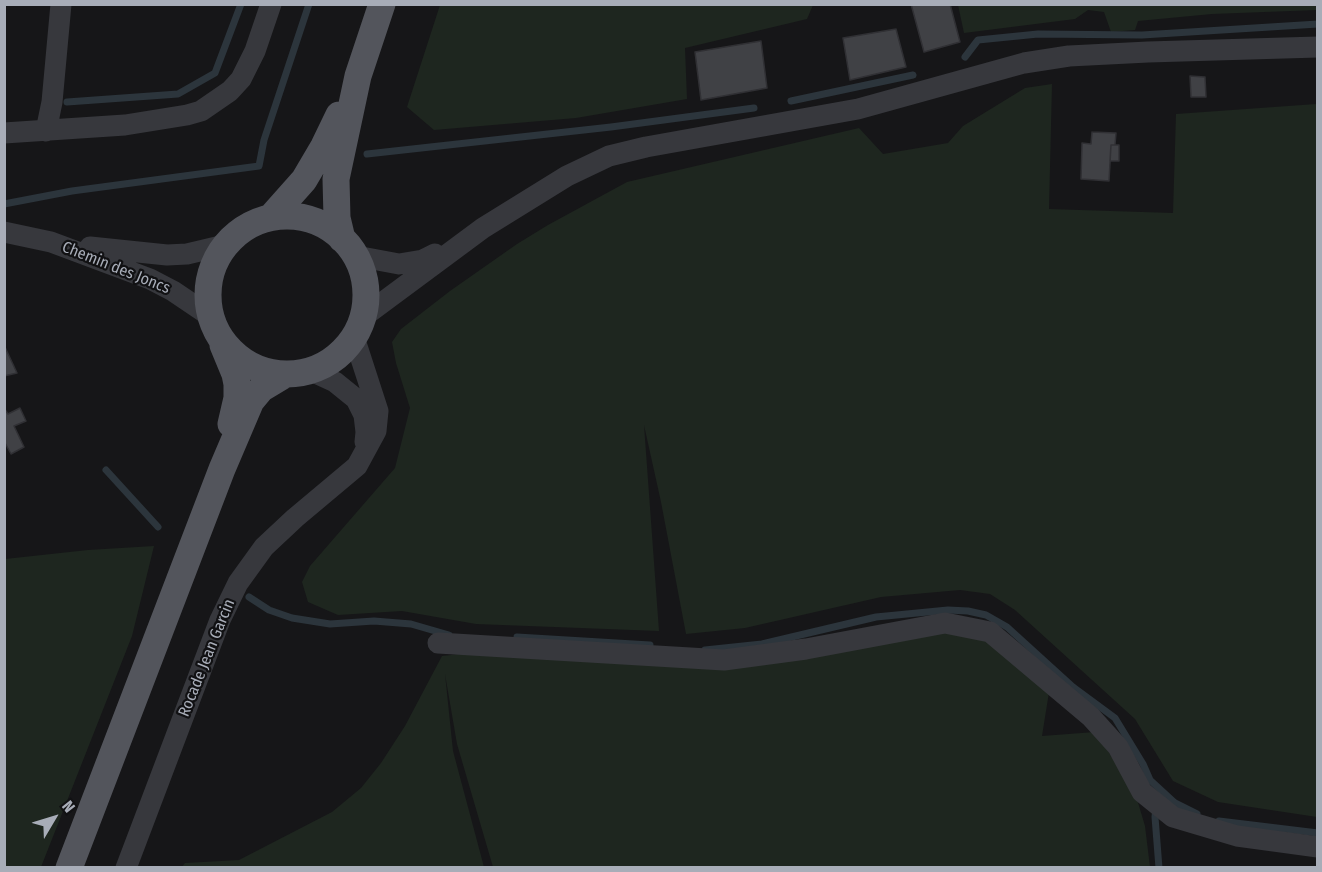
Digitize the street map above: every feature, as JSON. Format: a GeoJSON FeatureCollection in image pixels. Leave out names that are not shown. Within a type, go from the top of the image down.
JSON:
{"type":"FeatureCollection","features":[{"type":"Feature","properties":{"kind":"main road"},"geometry":{"type":"LineString","coordinates":[[69,867],[222,469],[251,401],[261,389],[335,357],[358,327],[366,297],[364,276],[337,218],[336,179],[358,76],[382,4]]}},
{"type":"Feature","properties":{"kind":"main road"},"geometry":{"type":"LineString","coordinates":[[273,216],[304,180],[324,146],[358,76]]}},
{"type":"Feature","properties":{"kind":"main road"},"geometry":{"type":"LineString","coordinates":[[222,469],[237,398],[235,374],[215,327],[207,291],[212,266],[225,245],[238,232],[254,222],[273,216],[291,215],[310,219],[328,227],[349,248]]}},
{"type":"Feature","properties":{"kind":"main road"},"geometry":{"type":"LineString","coordinates":[[215,327],[238,358],[261,370],[299,372]]}},
{"type":"Feature","properties":{"kind":"street"},"geometry":{"type":"LineString","coordinates":[[46,131],[52,102],[61,4]]}},
{"type":"Feature","properties":{"kind":"street"},"geometry":{"type":"LineString","coordinates":[[4,133],[125,125],[201,111],[230,91],[240,79],[255,51],[271,4]]}},
{"type":"Feature","properties":{"kind":"street"},"geometry":{"type":"LineString","coordinates":[[349,248],[390,264],[409,264],[423,260],[483,228],[567,176],[609,156],[646,147],[858,109],[1024,63],[1069,56],[1114,54],[1314,52]]}},
{"type":"Feature","properties":{"kind":"street"},"geometry":{"type":"LineString","coordinates":[[358,327],[483,228]]}},
{"type":"Feature","properties":{"kind":"street","name":"Chemin des Joncs"},"geometry":{"type":"LineString","coordinates":[[4,232],[51,242],[151,255],[186,254],[225,245]]}},
{"type":"Feature","properties":{"kind":"street","name":"Chemin des Joncs"},"geometry":{"type":"LineString","coordinates":[[51,242],[150,279],[173,291],[215,327]]}},
{"type":"Feature","properties":{"kind":"street","name":"Rocade Jean Garcin"},"geometry":{"type":"LineString","coordinates":[[126,867],[220,620],[238,583],[264,547],[295,518],[346,477],[364,457],[376,431],[378,411],[358,327]]}},
{"type":"Feature","properties":{"kind":"street"},"geometry":{"type":"LineString","coordinates":[[299,372],[335,382],[356,399],[364,415],[364,457]]}},
{"type":"Feature","properties":{"kind":"street"},"geometry":{"type":"LineString","coordinates":[[438,643],[724,660],[806,649],[945,623],[990,632],[1091,717],[1118,747],[1142,792],[1173,817],[1237,836],[1317,847]]}},
{"type":"Feature","properties":{"kind":"shaded area"},"geometry":{"type":"Polygon","coordinates":[[[440,4],[813,5],[807,19],[685,48],[687,99],[576,118],[434,130],[407,107],[440,4]]]}},
{"type":"Feature","properties":{"kind":"shaded area"},"geometry":{"type":"Polygon","coordinates":[[[1317,4],[1317,10],[1212,14],[1138,21],[1135,30],[1111,32],[1104,12],[1088,10],[1075,19],[964,33],[958,5],[1317,4]]]}},
{"type":"Feature","properties":{"kind":"shaded area"},"geometry":{"type":"Polygon","coordinates":[[[1052,84],[1049,209],[1173,213],[1176,114],[1316,104],[1317,817],[1218,802],[1173,781],[1135,719],[1015,610],[990,594],[960,590],[881,597],[745,628],[686,634],[644,425],[659,631],[476,624],[402,611],[338,615],[308,602],[302,582],[310,566],[395,468],[410,408],[392,342],[401,329],[517,244],[627,182],[859,128],[883,154],[948,143],[963,126],[1025,88],[1052,84]]]}},
{"type":"Feature","properties":{"kind":"shaded area"},"geometry":{"type":"Polygon","coordinates":[[[154,546],[132,636],[41,867],[5,867],[5,559],[154,546]]]}},
{"type":"Feature","properties":{"kind":"shaded area"},"geometry":{"type":"Polygon","coordinates":[[[927,630],[977,635],[1050,686],[1042,736],[1095,732],[1134,789],[1145,826],[1150,867],[493,867],[457,744],[445,674],[453,751],[484,867],[181,868],[185,863],[239,860],[332,812],[361,788],[381,763],[405,726],[442,656],[479,652],[715,663],[927,630]]]}},
{"type":"Feature","properties":{"kind":"building"},"geometry":{"type":"Polygon","coordinates":[[[911,4],[950,4],[960,42],[924,52],[911,4]]]}},
{"type":"Feature","properties":{"kind":"building"},"geometry":{"type":"Polygon","coordinates":[[[896,29],[906,67],[850,80],[843,38],[896,29]]]}},
{"type":"Feature","properties":{"kind":"building"},"geometry":{"type":"Polygon","coordinates":[[[761,41],[767,88],[701,100],[695,52],[761,41]]]}},
{"type":"Feature","properties":{"kind":"building"},"geometry":{"type":"Polygon","coordinates":[[[1190,76],[1205,77],[1206,97],[1191,97],[1190,76]]]}},
{"type":"Feature","properties":{"kind":"building"},"geometry":{"type":"Polygon","coordinates":[[[1092,132],[1116,133],[1115,145],[1111,145],[1109,181],[1081,179],[1082,143],[1091,144],[1092,132]]]}},
{"type":"Feature","properties":{"kind":"building"},"geometry":{"type":"Polygon","coordinates":[[[1111,145],[1119,145],[1119,161],[1110,161],[1111,145]]]}},
{"type":"Feature","properties":{"kind":"building"},"geometry":{"type":"Polygon","coordinates":[[[4,345],[17,373],[4,376],[4,345]]]}},
{"type":"Feature","properties":{"kind":"building"},"geometry":{"type":"Polygon","coordinates":[[[4,408],[8,414],[20,408],[26,421],[14,426],[24,447],[11,454],[4,441],[4,408]]]}},
{"type":"Feature","properties":{"kind":"waterway"},"geometry":{"type":"LineString","coordinates":[[67,102],[178,94],[215,73],[241,4]]}},
{"type":"Feature","properties":{"kind":"waterway"},"geometry":{"type":"LineString","coordinates":[[4,204],[72,191],[259,166],[264,140],[309,4]]}},
{"type":"Feature","properties":{"kind":"waterway"},"geometry":{"type":"LineString","coordinates":[[965,57],[978,40],[1038,34],[1142,35],[1318,24]]}},
{"type":"Feature","properties":{"kind":"waterway"},"geometry":{"type":"LineString","coordinates":[[791,101],[913,75]]}},
{"type":"Feature","properties":{"kind":"waterway"},"geometry":{"type":"LineString","coordinates":[[367,154],[611,127],[754,108]]}},
{"type":"Feature","properties":{"kind":"waterway"},"geometry":{"type":"LineString","coordinates":[[106,470],[158,527]]}},
{"type":"Feature","properties":{"kind":"waterway"},"geometry":{"type":"LineString","coordinates":[[249,597],[269,610],[292,618],[330,624],[374,621],[411,624],[449,635]]}},
{"type":"Feature","properties":{"kind":"waterway"},"geometry":{"type":"LineString","coordinates":[[705,650],[762,644],[876,617],[948,610],[986,615],[1007,627],[1073,687],[1115,718],[1150,780],[1175,803],[1197,814]]}},
{"type":"Feature","properties":{"kind":"waterway"},"geometry":{"type":"LineString","coordinates":[[517,637],[650,645]]}},
{"type":"Feature","properties":{"kind":"waterway"},"geometry":{"type":"LineString","coordinates":[[1156,807],[1159,868]]}},
{"type":"Feature","properties":{"kind":"waterway"},"geometry":{"type":"LineString","coordinates":[[1219,821],[1318,833]]}}]}
